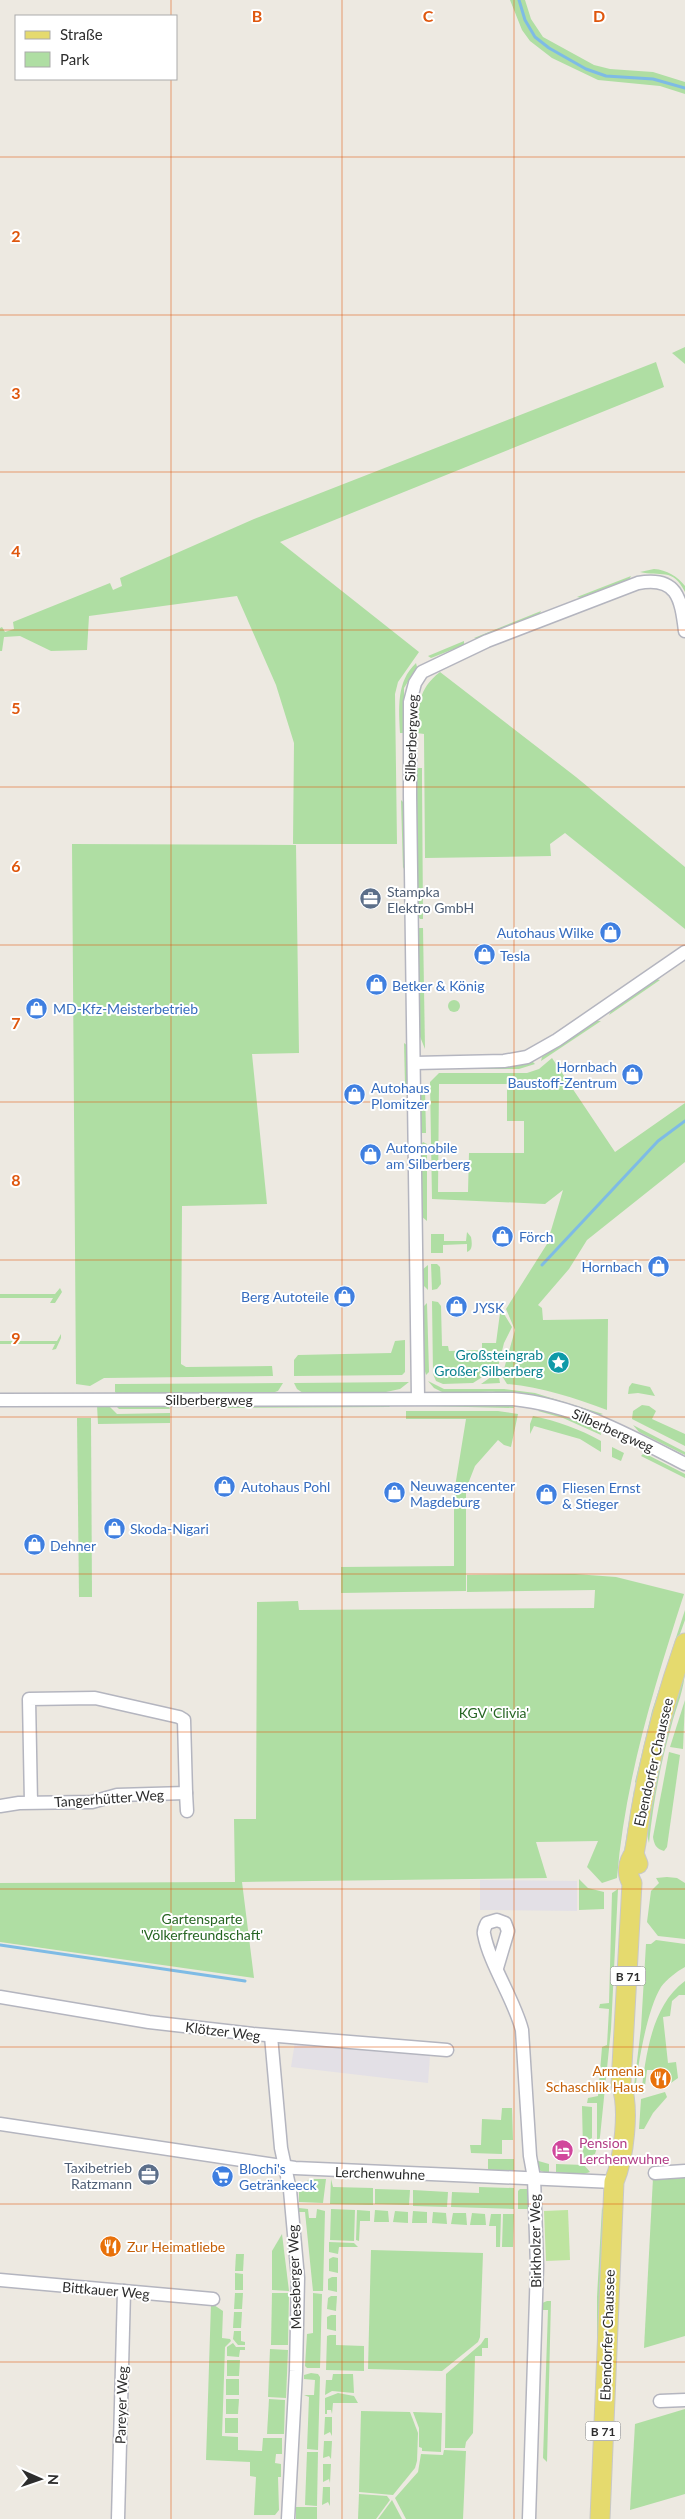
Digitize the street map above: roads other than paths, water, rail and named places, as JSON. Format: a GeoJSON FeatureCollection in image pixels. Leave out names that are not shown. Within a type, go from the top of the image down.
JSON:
{"type":"FeatureCollection","features":[{"type":"Feature","properties":{"kind":"main road","name":"Ebendorfer Chaussee"},"geometry":{"type":"LineString","coordinates":[[600,2519],[614,2182],[620,2166],[625,2096],[621,2084],[632,1884],[637,1878],[638,1862],[634,1854],[640,1814],[657,1734],[685,1643]]}},
{"type":"Feature","properties":{"kind":"street","name":"Silberbergweg"},"geometry":{"type":"LineString","coordinates":[[418,1398],[410,707],[413,688],[419,675],[427,668],[488,641],[626,586],[644,582],[659,581],[674,590],[681,605],[685,631]]}},
{"type":"Feature","properties":{"kind":"street"},"geometry":{"type":"LineString","coordinates":[[415,1062],[504,1061],[527,1057],[557,1040],[685,952]]}},
{"type":"Feature","properties":{"kind":"street","name":"Silberbergweg"},"geometry":{"type":"LineString","coordinates":[[0,1400],[497,1397],[548,1404],[613,1429],[685,1464]]}},
{"type":"Feature","properties":{"kind":"street"},"geometry":{"type":"LineString","coordinates":[[31,1802],[29,1700],[95,1698],[181,1717],[185,1724],[187,1810]]}},
{"type":"Feature","properties":{"kind":"street","name":"Tangerhütter Weg"},"geometry":{"type":"LineString","coordinates":[[0,1806],[31,1802],[92,1802],[114,1795],[186,1793]]}},
{"type":"Feature","properties":{"kind":"street","name":"Birkholzer Weg"},"geometry":{"type":"LineString","coordinates":[[498,1968],[522,2033],[530,2156],[534,2178],[537,2266],[529,2519]]}},
{"type":"Feature","properties":{"kind":"street","name":"Klötzer Weg"},"geometry":{"type":"LineString","coordinates":[[0,1998],[149,2022],[270,2036],[447,2050]]}},
{"type":"Feature","properties":{"kind":"street","name":"Meseberger Weg"},"geometry":{"type":"LineString","coordinates":[[270,2036],[284,2167],[290,2190],[298,2291],[288,2519]]}},
{"type":"Feature","properties":{"kind":"street","name":"Lerchenwuhne"},"geometry":{"type":"LineString","coordinates":[[0,2124],[284,2167],[328,2171],[614,2182]]}},
{"type":"Feature","properties":{"kind":"street"},"geometry":{"type":"LineString","coordinates":[[655,2173],[685,2170]]}},
{"type":"Feature","properties":{"kind":"street","name":"Bittkauer Weg"},"geometry":{"type":"LineString","coordinates":[[0,2280],[213,2299]]}},
{"type":"Feature","properties":{"kind":"street","name":"Pareyer Weg"},"geometry":{"type":"LineString","coordinates":[[118,2519],[124,2291]]}},
{"type":"Feature","properties":{"kind":"street"},"geometry":{"type":"LineString","coordinates":[[660,2401],[685,2400]]}},
{"type":"Feature","properties":{"kind":"waterway"},"geometry":{"type":"LineString","coordinates":[[519,0],[525,20],[535,37],[549,48],[586,69],[606,76],[653,79],[685,88]]}},
{"type":"Feature","properties":{"kind":"waterway"},"geometry":{"type":"LineString","coordinates":[[542,1265],[658,1141],[685,1121]]}},
{"type":"Feature","properties":{"kind":"waterway"},"geometry":{"type":"LineString","coordinates":[[0,1945],[245,1981]]}},
{"type":"Feature","properties":{"kind":"place","name":"Stampka Elektro GmbH"},"geometry":{"type":"Point","coordinates":[371,899]}},
{"type":"Feature","properties":{"kind":"place","name":"Autohaus Wilke"},"geometry":{"type":"Point","coordinates":[610,932]}},
{"type":"Feature","properties":{"kind":"place","name":"Tesla"},"geometry":{"type":"Point","coordinates":[484,955]}},
{"type":"Feature","properties":{"kind":"place","name":"Betker & König"},"geometry":{"type":"Point","coordinates":[376,985]}},
{"type":"Feature","properties":{"kind":"place","name":"MD-Kfz-Meisterbetrieb"},"geometry":{"type":"Point","coordinates":[37,1008]}},
{"type":"Feature","properties":{"kind":"place","name":"Hornbach Baustoff-Zentrum"},"geometry":{"type":"Point","coordinates":[633,1074]}},
{"type":"Feature","properties":{"kind":"place","name":"Autohaus Plomitzer"},"geometry":{"type":"Point","coordinates":[355,1095]}},
{"type":"Feature","properties":{"kind":"place","name":"Automobile am Silberberg"},"geometry":{"type":"Point","coordinates":[370,1155]}},
{"type":"Feature","properties":{"kind":"place","name":"Förch"},"geometry":{"type":"Point","coordinates":[503,1236]}},
{"type":"Feature","properties":{"kind":"place","name":"Hornbach"},"geometry":{"type":"Point","coordinates":[658,1266]}},
{"type":"Feature","properties":{"kind":"place","name":"Berg Autoteile"},"geometry":{"type":"Point","coordinates":[345,1296]}},
{"type":"Feature","properties":{"kind":"place","name":"JYSK"},"geometry":{"type":"Point","coordinates":[457,1307]}},
{"type":"Feature","properties":{"kind":"place","name":"Großsteingrab Großer Silberberg"},"geometry":{"type":"Point","coordinates":[559,1362]}},
{"type":"Feature","properties":{"kind":"place","name":"Autohaus Pohl"},"geometry":{"type":"Point","coordinates":[225,1486]}},
{"type":"Feature","properties":{"kind":"place","name":"Neuwagencenter Magdeburg"},"geometry":{"type":"Point","coordinates":[394,1493]}},
{"type":"Feature","properties":{"kind":"place","name":"Fliesen Ernst & Stieger"},"geometry":{"type":"Point","coordinates":[546,1495]}},
{"type":"Feature","properties":{"kind":"place","name":"Skoda-Nigari"},"geometry":{"type":"Point","coordinates":[114,1528]}},
{"type":"Feature","properties":{"kind":"place","name":"Dehner"},"geometry":{"type":"Point","coordinates":[34,1545]}},
{"type":"Feature","properties":{"kind":"place","name":"Armenia Schaschlik Haus"},"geometry":{"type":"Point","coordinates":[660,2078]}},
{"type":"Feature","properties":{"kind":"place","name":"Pension Lerchenwuhne"},"geometry":{"type":"Point","coordinates":[563,2150]}},
{"type":"Feature","properties":{"kind":"place","name":"Taxibetrieb Ratzmann"},"geometry":{"type":"Point","coordinates":[148,2175]}},
{"type":"Feature","properties":{"kind":"place","name":"Blochi's Getränkeeck"},"geometry":{"type":"Point","coordinates":[223,2176]}},
{"type":"Feature","properties":{"kind":"place","name":"Zur Heimatliebe"},"geometry":{"type":"Point","coordinates":[111,2246]}},
{"type":"Feature","properties":{"kind":"park label","name":"KGV 'Clivia'"},"geometry":{"type":"Point","coordinates":[494,1712]}},
{"type":"Feature","properties":{"kind":"park label","name":"Gartensparte 'Völkerfreundschaft'"},"geometry":{"type":"Point","coordinates":[202,1926]}}]}
